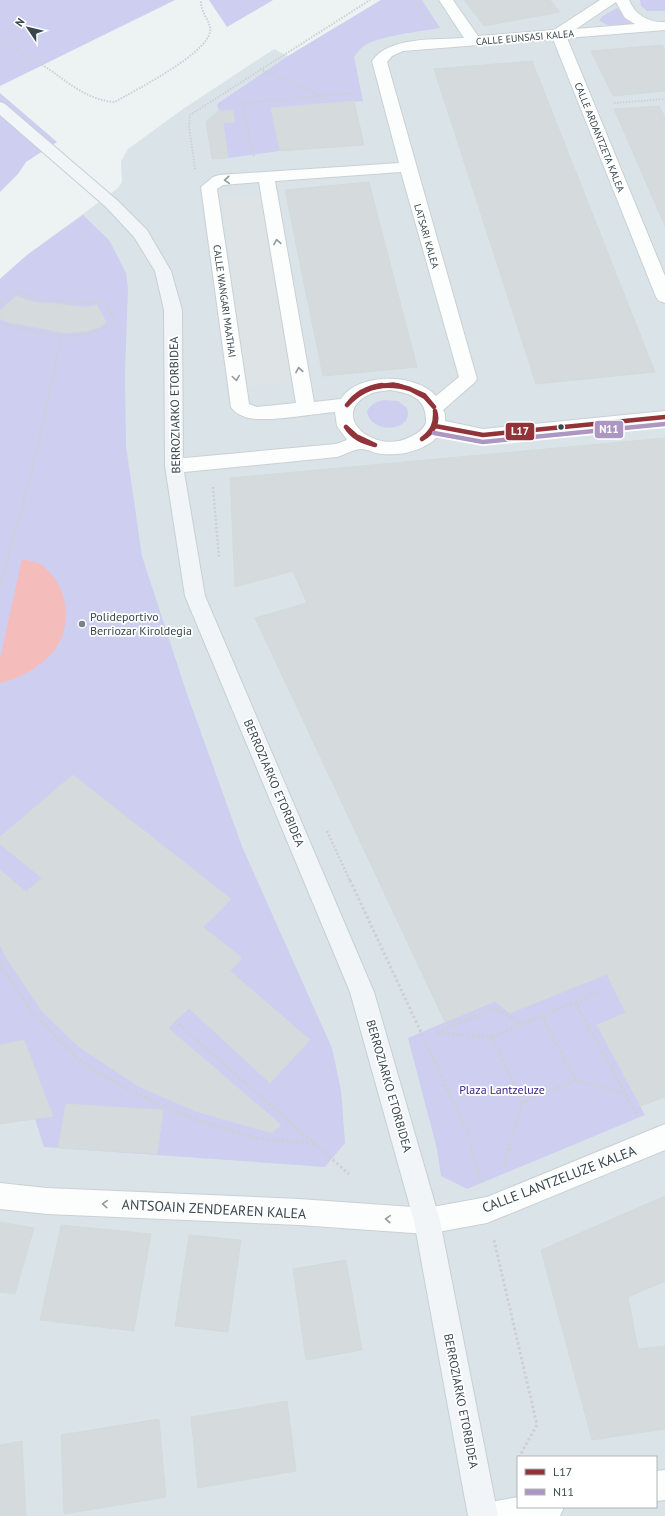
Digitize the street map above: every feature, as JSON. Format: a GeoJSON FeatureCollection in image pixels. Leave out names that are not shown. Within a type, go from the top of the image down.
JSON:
{"type":"FeatureCollection","features":[{"type":"Feature","properties":{"kind":"street"},"geometry":{"type":"LineString","coordinates":[[446,0],[474,41]]}},
{"type":"Feature","properties":{"kind":"street"},"geometry":{"type":"LineString","coordinates":[[558,34],[593,4],[610,0]]}},
{"type":"Feature","properties":{"kind":"street"},"geometry":{"type":"LineString","coordinates":[[622,0],[625,11],[638,20],[660,27]]}},
{"type":"Feature","properties":{"kind":"street","name":"CALLE EUNSASI KALEA"},"geometry":{"type":"LineString","coordinates":[[387,52],[400,47],[660,27]]}},
{"type":"Feature","properties":{"kind":"street","name":"CALLE ARDANTZETA KALEA"},"geometry":{"type":"LineString","coordinates":[[558,34],[665,297]]}},
{"type":"Feature","properties":{"kind":"street","name":"LATSARI KALEA"},"geometry":{"type":"LineString","coordinates":[[387,52],[379,61],[381,72],[468,379],[435,417]]}},
{"type":"Feature","properties":{"kind":"street","name":"BERROZIARKO ETORBIDEA"},"geometry":{"type":"LineString","coordinates":[[0,107],[112,204],[141,234],[163,271],[173,310],[174,466],[195,596],[362,992],[427,1222],[483,1516]]}},
{"type":"Feature","properties":{"kind":"street","name":"CALLE WANGARI MAATHAI"},"geometry":{"type":"LineString","coordinates":[[346,404],[257,412],[247,411],[240,407],[209,187],[219,180],[408,166]]}},
{"type":"Feature","properties":{"kind":"street"},"geometry":{"type":"LineString","coordinates":[[266,177],[306,408]]}},
{"type":"Feature","properties":{"kind":"street"},"geometry":{"type":"LineString","coordinates":[[391,384],[405,386],[418,391],[428,399],[435,417],[429,435],[418,442],[405,447],[390,448],[375,447],[361,442],[351,434],[345,425],[343,415],[346,404],[353,396],[364,389],[391,384]]}},
{"type":"Feature","properties":{"kind":"street"},"geometry":{"type":"LineString","coordinates":[[435,417],[483,435],[665,417]]}},
{"type":"Feature","properties":{"kind":"street"},"geometry":{"type":"LineString","coordinates":[[174,466],[337,450],[361,442]]}},
{"type":"Feature","properties":{"kind":"street","name":"CALLE LANTZELUZE KALEA"},"geometry":{"type":"LineString","coordinates":[[427,1222],[487,1210],[665,1137]]}},
{"type":"Feature","properties":{"kind":"street","name":"ANTSOAIN ZENDEAREN KALEA"},"geometry":{"type":"LineString","coordinates":[[0,1196],[47,1201],[299,1212],[427,1222]]}},
{"type":"Feature","properties":{"kind":"street"},"geometry":{"type":"LineString","coordinates":[[496,1516],[542,1508]]}},
{"type":"Feature","properties":{"kind":"path"},"geometry":{"type":"LineString","coordinates":[[0,41],[44,66],[84,93],[107,102],[115,102],[190,57],[200,48],[209,37],[210,25],[200,10],[201,0]]}},
{"type":"Feature","properties":{"kind":"path"},"geometry":{"type":"LineString","coordinates":[[194,164],[188,126],[190,115],[370,0]]}},
{"type":"Feature","properties":{"kind":"path"},"geometry":{"type":"LineString","coordinates":[[414,0],[428,23]]}},
{"type":"Feature","properties":{"kind":"path"},"geometry":{"type":"LineString","coordinates":[[260,69],[321,96]]}},
{"type":"Feature","properties":{"kind":"path"},"geometry":{"type":"LineString","coordinates":[[254,158],[242,103],[356,93]]}},
{"type":"Feature","properties":{"kind":"path"},"geometry":{"type":"LineString","coordinates":[[608,103],[665,99]]}},
{"type":"Feature","properties":{"kind":"path"},"geometry":{"type":"LineString","coordinates":[[0,304],[16,290],[25,295],[42,299],[78,303],[104,301],[115,321],[109,328],[81,336],[61,337],[25,330],[0,323]]}},
{"type":"Feature","properties":{"kind":"path"},"geometry":{"type":"LineString","coordinates":[[0,587],[36,455],[61,337]]}},
{"type":"Feature","properties":{"kind":"path"},"geometry":{"type":"LineString","coordinates":[[0,964],[31,1011],[78,1059],[101,1075],[150,1100],[196,1120],[255,1138],[316,1144]]}},
{"type":"Feature","properties":{"kind":"path"},"geometry":{"type":"LineString","coordinates":[[522,1024],[494,1008],[436,1033],[491,1037],[602,991]]}},
{"type":"Feature","properties":{"kind":"path"},"geometry":{"type":"LineString","coordinates":[[575,1002],[637,1115]]}},
{"type":"Feature","properties":{"kind":"path"},"geometry":{"type":"LineString","coordinates":[[542,1016],[576,1080]]}},
{"type":"Feature","properties":{"kind":"path"},"geometry":{"type":"LineString","coordinates":[[175,1021],[350,1174]]}},
{"type":"Feature","properties":{"kind":"path"},"geometry":{"type":"LineString","coordinates":[[491,1037],[523,1102],[504,1165]]}},
{"type":"Feature","properties":{"kind":"path"},"geometry":{"type":"LineString","coordinates":[[523,1102],[576,1080],[625,1093]]}},
{"type":"Feature","properties":{"kind":"shaded area"},"geometry":{"type":"Polygon","coordinates":[[[381,0],[665,0],[665,1516],[0,1516],[0,279],[27,255],[118,188],[122,182],[121,161],[128,149],[183,109],[274,49],[288,56],[381,0]]]}},
{"type":"Feature","properties":{"kind":"shaded area"},"geometry":{"type":"Polygon","coordinates":[[[261,194],[291,382],[247,386],[222,197],[261,194]]]}},
{"type":"Feature","properties":{"kind":"shaded area"},"geometry":{"type":"Polygon","coordinates":[[[22,559],[40,564],[56,581],[62,592],[65,603],[65,626],[62,638],[56,648],[45,660],[23,675],[0,683],[0,659],[22,559]]]}},
{"type":"Feature","properties":{"kind":"green space"},"geometry":{"type":"Polygon","coordinates":[[[0,0],[175,0],[0,86],[0,0]]]}},
{"type":"Feature","properties":{"kind":"green space"},"geometry":{"type":"Polygon","coordinates":[[[209,0],[273,0],[227,27],[209,0]]]}},
{"type":"Feature","properties":{"kind":"green space"},"geometry":{"type":"Polygon","coordinates":[[[381,0],[422,0],[440,28],[412,32],[370,42],[354,57],[363,101],[271,108],[280,151],[228,158],[223,123],[217,104],[288,56],[381,0]]]}},
{"type":"Feature","properties":{"kind":"green space"},"geometry":{"type":"Polygon","coordinates":[[[640,0],[665,0],[665,11],[647,11],[641,6],[640,0]]]}},
{"type":"Feature","properties":{"kind":"green space"},"geometry":{"type":"Polygon","coordinates":[[[617,8],[628,19],[635,23],[607,25],[599,20],[617,8]]]}},
{"type":"Feature","properties":{"kind":"green space"},"geometry":{"type":"Polygon","coordinates":[[[0,93],[57,142],[26,162],[18,174],[0,192],[0,93]]]}},
{"type":"Feature","properties":{"kind":"green space","name":"Polideportivo Berriozar Kiroldegia"},"geometry":{"type":"Polygon","coordinates":[[[83,215],[109,240],[126,273],[128,288],[125,373],[126,446],[142,556],[186,691],[243,849],[332,1048],[341,1090],[345,1143],[325,1167],[44,1147],[35,1119],[0,1124],[0,279],[27,255],[83,215]]]}},
{"type":"Feature","properties":{"kind":"green space"},"geometry":{"type":"Polygon","coordinates":[[[384,400],[398,401],[407,408],[408,416],[405,422],[392,428],[376,424],[370,419],[367,412],[370,407],[384,400]]]}},
{"type":"Feature","properties":{"kind":"green space","name":"Plaza Lantzeluze"},"geometry":{"type":"Polygon","coordinates":[[[607,974],[626,1013],[597,1025],[645,1115],[467,1189],[441,1176],[437,1149],[408,1038],[495,1001],[510,1013],[607,974]]]}},
{"type":"Feature","properties":{"kind":"building"},"geometry":{"type":"Polygon","coordinates":[[[464,0],[550,0],[560,12],[484,26],[464,0]]]}},
{"type":"Feature","properties":{"kind":"building"},"geometry":{"type":"Polygon","coordinates":[[[662,45],[665,50],[665,91],[613,96],[591,51],[662,45]]]}},
{"type":"Feature","properties":{"kind":"building"},"geometry":{"type":"Polygon","coordinates":[[[532,61],[655,372],[536,384],[434,69],[532,61]]]}},
{"type":"Feature","properties":{"kind":"building"},"geometry":{"type":"Polygon","coordinates":[[[354,101],[364,145],[280,151],[271,108],[354,101]]]}},
{"type":"Feature","properties":{"kind":"building"},"geometry":{"type":"Polygon","coordinates":[[[659,106],[665,117],[665,226],[614,109],[659,106]]]}},
{"type":"Feature","properties":{"kind":"building"},"geometry":{"type":"Polygon","coordinates":[[[233,110],[235,122],[223,123],[228,158],[212,159],[206,122],[218,111],[233,110]]]}},
{"type":"Feature","properties":{"kind":"building"},"geometry":{"type":"Polygon","coordinates":[[[369,182],[417,367],[323,376],[285,190],[369,182]]]}},
{"type":"Feature","properties":{"kind":"building"},"geometry":{"type":"Polygon","coordinates":[[[16,296],[34,302],[88,307],[97,305],[106,322],[100,327],[88,331],[64,333],[8,322],[0,319],[0,311],[16,296]]]}},
{"type":"Feature","properties":{"kind":"building"},"geometry":{"type":"Polygon","coordinates":[[[665,438],[665,1097],[641,1106],[597,1025],[626,1013],[607,974],[510,1013],[495,1001],[445,1022],[255,618],[307,603],[293,571],[235,587],[230,478],[665,438]]]}},
{"type":"Feature","properties":{"kind":"building"},"geometry":{"type":"Polygon","coordinates":[[[73,775],[231,899],[203,927],[242,958],[230,971],[310,1040],[270,1083],[189,1008],[168,1028],[281,1125],[272,1133],[195,1111],[138,1086],[79,1047],[42,1011],[7,959],[0,944],[0,870],[26,892],[42,878],[0,844],[0,837],[73,775]]]}},
{"type":"Feature","properties":{"kind":"building"},"geometry":{"type":"Polygon","coordinates":[[[24,1040],[53,1116],[0,1124],[0,1045],[24,1040]]]}},
{"type":"Feature","properties":{"kind":"building"},"geometry":{"type":"Polygon","coordinates":[[[66,1104],[163,1110],[157,1154],[58,1148],[66,1104]]]}},
{"type":"Feature","properties":{"kind":"building"},"geometry":{"type":"Polygon","coordinates":[[[665,1196],[665,1281],[628,1297],[638,1349],[665,1346],[665,1429],[592,1440],[541,1250],[665,1196]]]}},
{"type":"Feature","properties":{"kind":"building"},"geometry":{"type":"Polygon","coordinates":[[[0,1222],[34,1228],[15,1294],[0,1292],[0,1222]]]}},
{"type":"Feature","properties":{"kind":"building"},"geometry":{"type":"Polygon","coordinates":[[[61,1225],[151,1234],[134,1331],[40,1320],[61,1225]]]}},
{"type":"Feature","properties":{"kind":"building"},"geometry":{"type":"Polygon","coordinates":[[[189,1235],[241,1240],[228,1332],[175,1326],[189,1235]]]}},
{"type":"Feature","properties":{"kind":"building"},"geometry":{"type":"Polygon","coordinates":[[[346,1260],[362,1350],[306,1360],[293,1269],[346,1260]]]}},
{"type":"Feature","properties":{"kind":"building"},"geometry":{"type":"Polygon","coordinates":[[[287,1401],[296,1471],[198,1488],[191,1417],[287,1401]]]}},
{"type":"Feature","properties":{"kind":"building"},"geometry":{"type":"Polygon","coordinates":[[[159,1419],[166,1497],[64,1514],[61,1435],[159,1419]]]}},
{"type":"Feature","properties":{"kind":"building"},"geometry":{"type":"Polygon","coordinates":[[[22,1441],[26,1516],[0,1516],[0,1445],[22,1441]]]}},
{"type":"Feature","properties":{"kind":"transit line","name":"L17"},"geometry":{"type":"LineString","coordinates":[[347,405],[352,398],[359,393],[375,386],[393,384],[410,389]]}},
{"type":"Feature","properties":{"kind":"transit line","name":"L17"},"geometry":{"type":"LineString","coordinates":[[347,405],[360,393],[367,389],[393,385],[410,389]]}},
{"type":"Feature","properties":{"kind":"transit line","name":"L17"},"geometry":{"type":"LineString","coordinates":[[410,389],[424,395],[430,400],[434,407]]}},
{"type":"Feature","properties":{"kind":"transit line","name":"L17"},"geometry":{"type":"LineString","coordinates":[[410,389],[425,397],[434,407]]}},
{"type":"Feature","properties":{"kind":"transit line","name":"L17"},"geometry":{"type":"LineString","coordinates":[[422,439],[429,433],[435,424],[435,411]]}},
{"type":"Feature","properties":{"kind":"transit line","name":"L17"},"geometry":{"type":"LineString","coordinates":[[422,439],[432,431],[436,424],[435,411]]}},
{"type":"Feature","properties":{"kind":"transit line","name":"L17"},"geometry":{"type":"LineString","coordinates":[[435,426],[483,435],[665,417]]}},
{"type":"Feature","properties":{"kind":"transit line","name":"N11"},"geometry":{"type":"LineString","coordinates":[[434,433],[483,442],[665,424]]}},
{"type":"Feature","properties":{"kind":"transit line","name":"L17"},"geometry":{"type":"LineString","coordinates":[[346,427],[356,436],[375,445]]}},
{"type":"Feature","properties":{"kind":"transit line","name":"L17"},"geometry":{"type":"LineString","coordinates":[[346,427],[359,439],[366,443],[375,445]]}},
{"type":"Feature","properties":{"kind":"place","name":"Polideportivo Berriozar Kiroldegia"},"geometry":{"type":"Point","coordinates":[82,624]}}]}
